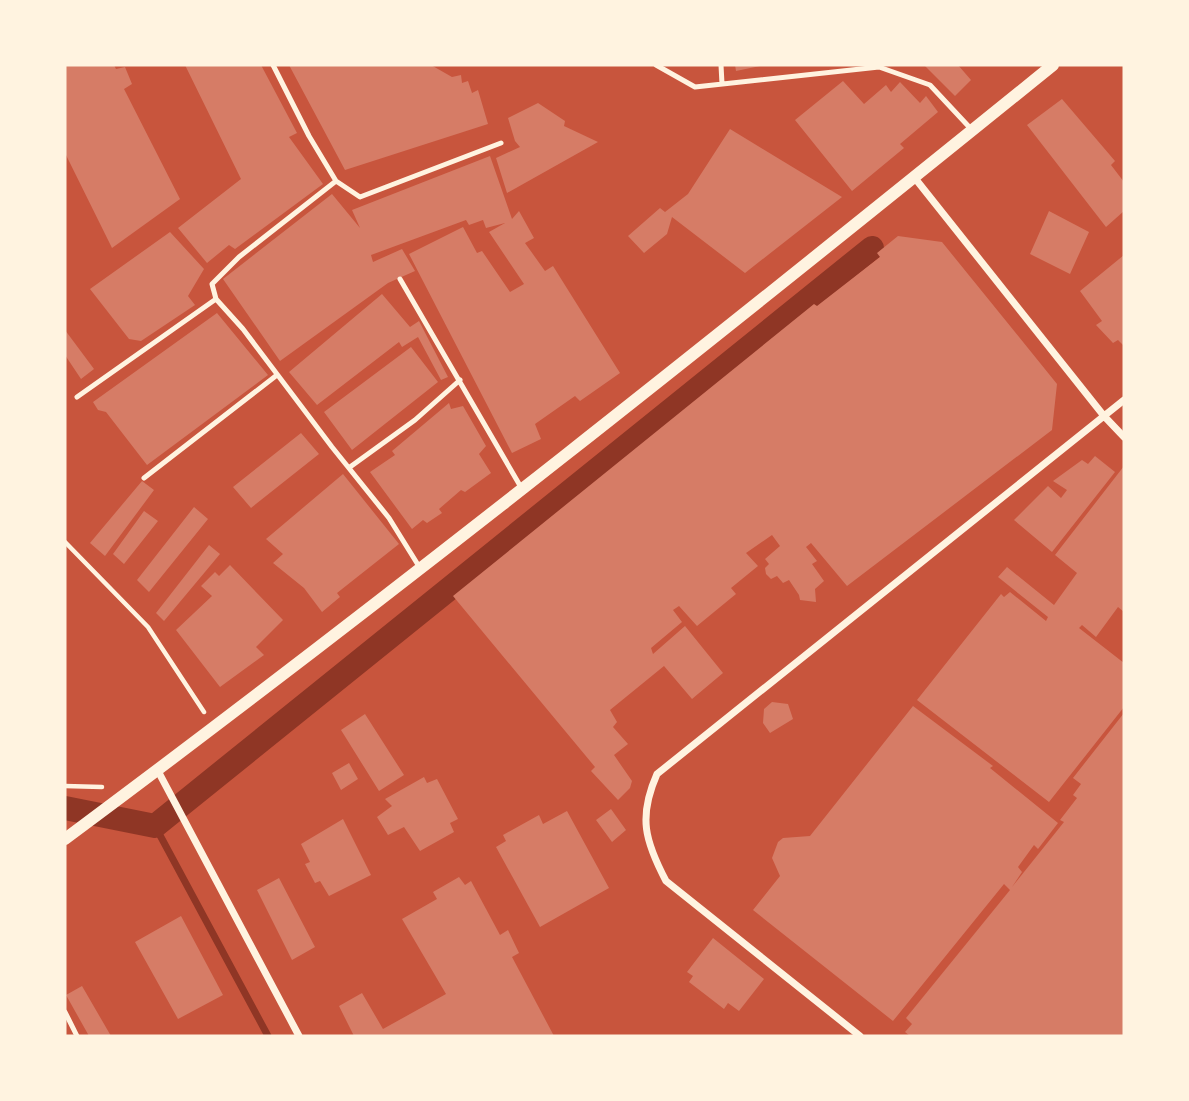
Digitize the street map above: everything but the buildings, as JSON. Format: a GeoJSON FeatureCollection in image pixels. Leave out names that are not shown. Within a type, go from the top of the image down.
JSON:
{"type":"FeatureCollection","features":[{"type":"Feature","properties":{"kind":"street"},"geometry":{"type":"LineString","coordinates":[[65,839],[158,771],[522,489],[1053,65]]}},
{"type":"Feature","properties":{"kind":"street"},"geometry":{"type":"LineString","coordinates":[[914,177],[1104,416],[1124,437]]}},
{"type":"Feature","properties":{"kind":"street"},"geometry":{"type":"LineString","coordinates":[[860,1036],[666,881],[650,850],[645,817],[649,793],[657,774],[1124,400]]}},
{"type":"Feature","properties":{"kind":"street"},"geometry":{"type":"LineString","coordinates":[[158,771],[299,1036]]}},
{"type":"Feature","properties":{"kind":"lane"},"geometry":{"type":"LineString","coordinates":[[273,65],[309,136],[336,181],[360,197],[501,143]]}},
{"type":"Feature","properties":{"kind":"lane"},"geometry":{"type":"LineString","coordinates":[[656,65],[695,87],[879,67],[930,85],[972,130]]}},
{"type":"Feature","properties":{"kind":"lane"},"geometry":{"type":"LineString","coordinates":[[721,65],[722,84]]}},
{"type":"Feature","properties":{"kind":"lane"},"geometry":{"type":"LineString","coordinates":[[336,181],[239,257],[212,284],[216,299],[243,329],[350,467],[395,527],[420,568]]}},
{"type":"Feature","properties":{"kind":"lane"},"geometry":{"type":"LineString","coordinates":[[400,279],[522,489]]}},
{"type":"Feature","properties":{"kind":"lane"},"geometry":{"type":"LineString","coordinates":[[77,397],[216,299]]}},
{"type":"Feature","properties":{"kind":"lane"},"geometry":{"type":"LineString","coordinates":[[144,478],[277,375]]}},
{"type":"Feature","properties":{"kind":"lane"},"geometry":{"type":"LineString","coordinates":[[350,467],[415,420],[460,380]]}},
{"type":"Feature","properties":{"kind":"lane"},"geometry":{"type":"LineString","coordinates":[[65,1012],[77,1036]]}},
{"type":"Feature","properties":{"kind":"path"},"geometry":{"type":"LineString","coordinates":[[65,542],[148,627],[214,727]]}},
{"type":"Feature","properties":{"kind":"path"},"geometry":{"type":"LineString","coordinates":[[65,786],[132,789]]}},
{"type":"Feature","properties":{"kind":"waterway"},"geometry":{"type":"LineString","coordinates":[[65,808],[155,826],[872,248]]}},
{"type":"Feature","properties":{"kind":"waterway"},"geometry":{"type":"LineString","coordinates":[[155,826],[268,1036]]}}]}
